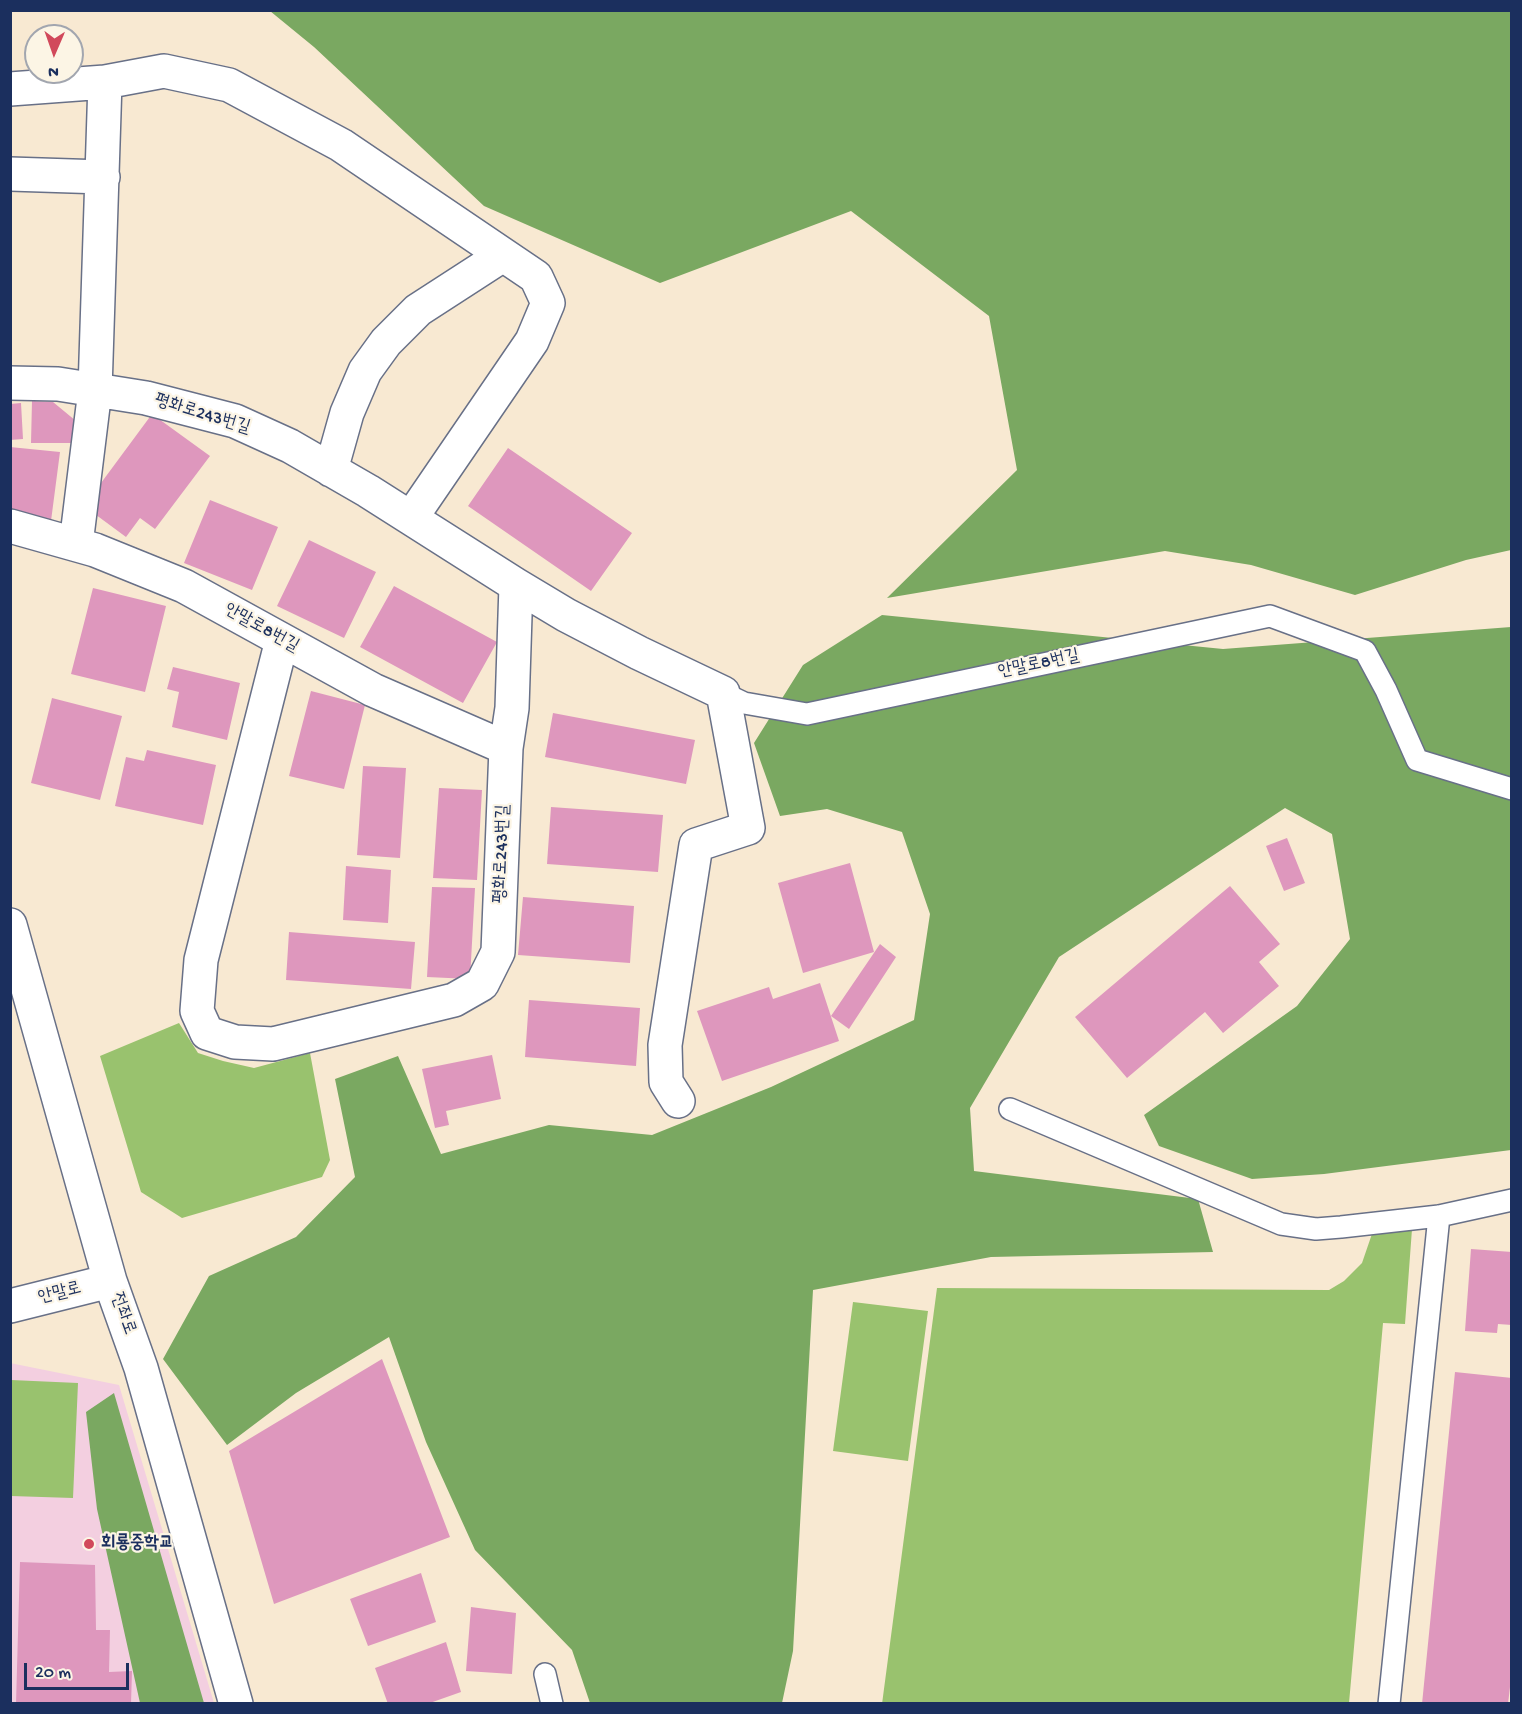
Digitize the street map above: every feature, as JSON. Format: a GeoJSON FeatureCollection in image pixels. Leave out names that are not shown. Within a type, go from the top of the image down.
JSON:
{"type":"FeatureCollection","features":[{"type":"Feature","properties":{"kind":"street"},"geometry":{"type":"LineString","coordinates":[[10,89],[105,82],[164,71],[229,85],[341,145],[536,277],[548,303],[532,341],[411,518]]}},
{"type":"Feature","properties":{"kind":"street"},"geometry":{"type":"LineString","coordinates":[[76,544],[95,390],[105,82]]}},
{"type":"Feature","properties":{"kind":"street"},"geometry":{"type":"LineString","coordinates":[[10,174],[103,177]]}},
{"type":"Feature","properties":{"kind":"street"},"geometry":{"type":"LineString","coordinates":[[331,470],[347,413],[365,371],[386,342],[418,310],[503,255]]}},
{"type":"Feature","properties":{"kind":"street","name":"평화로243번길"},"geometry":{"type":"LineString","coordinates":[[10,383],[58,384],[146,398],[235,421],[290,446],[411,518],[516,585],[512,708],[506,748],[498,952],[482,984],[454,1000],[273,1044],[235,1042],[207,1033],[197,1011],[201,960],[282,640]]}},
{"type":"Feature","properties":{"kind":"street","name":"안말로8번길"},"geometry":{"type":"LineString","coordinates":[[10,526],[76,544],[184,586],[373,690],[506,748]]}},
{"type":"Feature","properties":{"kind":"street","name":"안말로8번길"},"geometry":{"type":"LineString","coordinates":[[516,585],[628,648],[723,693]]}},
{"type":"Feature","properties":{"kind":"street"},"geometry":{"type":"LineString","coordinates":[[678,1101],[666,1082],[665,1045],[696,845],[748,828],[723,693]]}},
{"type":"Feature","properties":{"kind":"street","name":"전좌로"},"geometry":{"type":"LineString","coordinates":[[10,925],[110,1281],[141,1368],[236,1704]]}},
{"type":"Feature","properties":{"kind":"street","name":"안말로"},"geometry":{"type":"LineString","coordinates":[[10,1306],[110,1281]]}},
{"type":"Feature","properties":{"kind":"lane","name":"안말로8번길"},"geometry":{"type":"LineString","coordinates":[[723,693],[744,703],[807,714],[1270,616],[1365,651],[1386,690],[1417,760],[1512,789]]}},
{"type":"Feature","properties":{"kind":"lane"},"geometry":{"type":"LineString","coordinates":[[1010,1109],[1281,1224],[1316,1229],[1341,1227],[1439,1216],[1512,1200]]}},
{"type":"Feature","properties":{"kind":"lane"},"geometry":{"type":"LineString","coordinates":[[1389,1704],[1396,1611],[1439,1216]]}},
{"type":"Feature","properties":{"kind":"lane"},"geometry":{"type":"LineString","coordinates":[[545,1674],[552,1704]]}},
{"type":"Feature","properties":{"kind":"shaded area","name":"회룡중학교"},"geometry":{"type":"Polygon","coordinates":[[[10,1363],[119,1385],[214,1703],[11,1703],[10,1363]]]}},
{"type":"Feature","properties":{"kind":"green space"},"geometry":{"type":"Polygon","coordinates":[[[270,11],[1511,11],[1511,550],[1466,560],[1355,595],[1251,565],[1165,551],[887,598],[1017,470],[989,316],[851,211],[660,283],[484,206],[314,47],[270,11]]]}},
{"type":"Feature","properties":{"kind":"green space"},"geometry":{"type":"Polygon","coordinates":[[[882,615],[1223,649],[1511,627],[1511,1150],[1324,1174],[1252,1179],[1159,1146],[1144,1115],[1297,1006],[1350,939],[1332,834],[1285,808],[1059,957],[970,1108],[974,1171],[1198,1199],[1213,1252],[991,1257],[813,1290],[793,1651],[782,1703],[590,1703],[572,1650],[475,1550],[426,1442],[389,1337],[296,1393],[227,1445],[163,1359],[209,1276],[296,1237],[355,1177],[335,1079],[398,1056],[441,1154],[549,1125],[652,1135],[771,1087],[914,1020],[930,914],[902,832],[827,809],[780,816],[754,743],[803,665],[882,615]]]}},
{"type":"Feature","properties":{"kind":"green space"},"geometry":{"type":"Polygon","coordinates":[[[179,1023],[198,1053],[223,1061],[254,1068],[310,1053],[330,1160],[322,1177],[182,1218],[141,1192],[100,1056],[179,1023]]]}},
{"type":"Feature","properties":{"kind":"green space"},"geometry":{"type":"Polygon","coordinates":[[[1374,1228],[1412,1229],[1405,1324],[1383,1323],[1349,1703],[882,1704],[937,1288],[1329,1290],[1344,1281],[1362,1263],[1374,1228]]]}},
{"type":"Feature","properties":{"kind":"green space"},"geometry":{"type":"Polygon","coordinates":[[[853,1302],[928,1311],[908,1461],[833,1451],[853,1302]]]}},
{"type":"Feature","properties":{"kind":"green space"},"geometry":{"type":"Polygon","coordinates":[[[11,1380],[78,1383],[73,1498],[11,1496],[11,1380]]]}},
{"type":"Feature","properties":{"kind":"green space"},"geometry":{"type":"Polygon","coordinates":[[[114,1393],[204,1703],[140,1703],[97,1509],[86,1412],[114,1393]]]}},
{"type":"Feature","properties":{"kind":"building"},"geometry":{"type":"Polygon","coordinates":[[[32,401],[53,402],[76,421],[76,443],[31,443],[32,401]]]}},
{"type":"Feature","properties":{"kind":"building"},"geometry":{"type":"Polygon","coordinates":[[[21,403],[23,439],[10,440],[10,404],[21,403]]]}},
{"type":"Feature","properties":{"kind":"building"},"geometry":{"type":"Polygon","coordinates":[[[152,414],[210,456],[155,529],[140,518],[126,537],[84,506],[152,414]]]}},
{"type":"Feature","properties":{"kind":"building"},"geometry":{"type":"Polygon","coordinates":[[[10,447],[60,452],[51,521],[10,516],[10,447]]]}},
{"type":"Feature","properties":{"kind":"building"},"geometry":{"type":"Polygon","coordinates":[[[508,448],[632,533],[591,591],[468,506],[508,448]]]}},
{"type":"Feature","properties":{"kind":"building"},"geometry":{"type":"Polygon","coordinates":[[[210,500],[278,527],[252,590],[184,563],[210,500]]]}},
{"type":"Feature","properties":{"kind":"building"},"geometry":{"type":"Polygon","coordinates":[[[309,540],[376,572],[344,638],[277,606],[309,540]]]}},
{"type":"Feature","properties":{"kind":"building"},"geometry":{"type":"Polygon","coordinates":[[[394,586],[497,642],[463,703],[360,647],[394,586]]]}},
{"type":"Feature","properties":{"kind":"building"},"geometry":{"type":"Polygon","coordinates":[[[93,588],[166,606],[145,692],[71,674],[93,588]]]}},
{"type":"Feature","properties":{"kind":"building"},"geometry":{"type":"Polygon","coordinates":[[[173,667],[240,683],[227,740],[172,727],[179,692],[167,689],[173,667]]]}},
{"type":"Feature","properties":{"kind":"building"},"geometry":{"type":"Polygon","coordinates":[[[311,691],[365,705],[344,789],[289,776],[311,691]]]}},
{"type":"Feature","properties":{"kind":"building"},"geometry":{"type":"Polygon","coordinates":[[[52,698],[122,716],[100,800],[31,783],[52,698]]]}},
{"type":"Feature","properties":{"kind":"building"},"geometry":{"type":"Polygon","coordinates":[[[553,713],[695,740],[686,784],[545,757],[553,713]]]}},
{"type":"Feature","properties":{"kind":"building"},"geometry":{"type":"Polygon","coordinates":[[[147,750],[216,765],[203,825],[115,806],[126,757],[144,761],[147,750]]]}},
{"type":"Feature","properties":{"kind":"building"},"geometry":{"type":"Polygon","coordinates":[[[363,766],[406,768],[400,858],[357,855],[363,766]]]}},
{"type":"Feature","properties":{"kind":"building"},"geometry":{"type":"Polygon","coordinates":[[[439,788],[482,790],[477,880],[433,878],[439,788]]]}},
{"type":"Feature","properties":{"kind":"building"},"geometry":{"type":"Polygon","coordinates":[[[551,807],[663,815],[658,872],[547,864],[551,807]]]}},
{"type":"Feature","properties":{"kind":"building"},"geometry":{"type":"Polygon","coordinates":[[[1287,838],[1305,883],[1284,891],[1266,846],[1287,838]]]}},
{"type":"Feature","properties":{"kind":"building"},"geometry":{"type":"Polygon","coordinates":[[[850,863],[874,952],[803,973],[778,883],[850,863]]]}},
{"type":"Feature","properties":{"kind":"building"},"geometry":{"type":"Polygon","coordinates":[[[346,866],[391,870],[388,923],[343,920],[346,866]]]}},
{"type":"Feature","properties":{"kind":"building"},"geometry":{"type":"Polygon","coordinates":[[[1230,886],[1280,944],[1259,962],[1279,986],[1223,1033],[1205,1012],[1127,1078],[1075,1017],[1230,886]]]}},
{"type":"Feature","properties":{"kind":"building"},"geometry":{"type":"Polygon","coordinates":[[[432,887],[475,888],[470,979],[427,977],[432,887]]]}},
{"type":"Feature","properties":{"kind":"building"},"geometry":{"type":"Polygon","coordinates":[[[523,897],[634,906],[630,963],[518,955],[523,897]]]}},
{"type":"Feature","properties":{"kind":"building"},"geometry":{"type":"Polygon","coordinates":[[[289,932],[415,942],[411,989],[286,980],[289,932]]]}},
{"type":"Feature","properties":{"kind":"building"},"geometry":{"type":"Polygon","coordinates":[[[880,944],[896,957],[849,1029],[831,1016],[880,944]]]}},
{"type":"Feature","properties":{"kind":"building"},"geometry":{"type":"Polygon","coordinates":[[[820,983],[839,1041],[722,1081],[697,1011],[769,987],[773,999],[820,983]]]}},
{"type":"Feature","properties":{"kind":"building"},"geometry":{"type":"Polygon","coordinates":[[[529,1000],[640,1008],[636,1066],[525,1057],[529,1000]]]}},
{"type":"Feature","properties":{"kind":"building"},"geometry":{"type":"Polygon","coordinates":[[[492,1055],[501,1099],[446,1111],[449,1125],[435,1128],[422,1069],[492,1055]]]}},
{"type":"Feature","properties":{"kind":"building"},"geometry":{"type":"Polygon","coordinates":[[[1471,1249],[1512,1252],[1512,1325],[1498,1324],[1497,1333],[1465,1331],[1471,1249]]]}},
{"type":"Feature","properties":{"kind":"building"},"geometry":{"type":"Polygon","coordinates":[[[382,1359],[450,1537],[274,1604],[229,1451],[382,1359]]]}},
{"type":"Feature","properties":{"kind":"building"},"geometry":{"type":"Polygon","coordinates":[[[1455,1372],[1512,1378],[1512,1670],[1508,1704],[1422,1704],[1455,1372]]]}},
{"type":"Feature","properties":{"kind":"building"},"geometry":{"type":"Polygon","coordinates":[[[20,1562],[95,1565],[96,1630],[110,1630],[109,1672],[132,1671],[131,1704],[16,1704],[20,1562]]]}},
{"type":"Feature","properties":{"kind":"building"},"geometry":{"type":"Polygon","coordinates":[[[421,1573],[436,1622],[368,1646],[350,1599],[421,1573]]]}},
{"type":"Feature","properties":{"kind":"building"},"geometry":{"type":"Polygon","coordinates":[[[471,1607],[516,1613],[512,1674],[466,1671],[471,1607]]]}},
{"type":"Feature","properties":{"kind":"building"},"geometry":{"type":"Polygon","coordinates":[[[446,1642],[461,1692],[427,1704],[388,1704],[375,1668],[446,1642]]]}},
{"type":"Feature","properties":{"kind":"place","name":"회룡중학교"},"geometry":{"type":"Point","coordinates":[89,1544]}}]}
